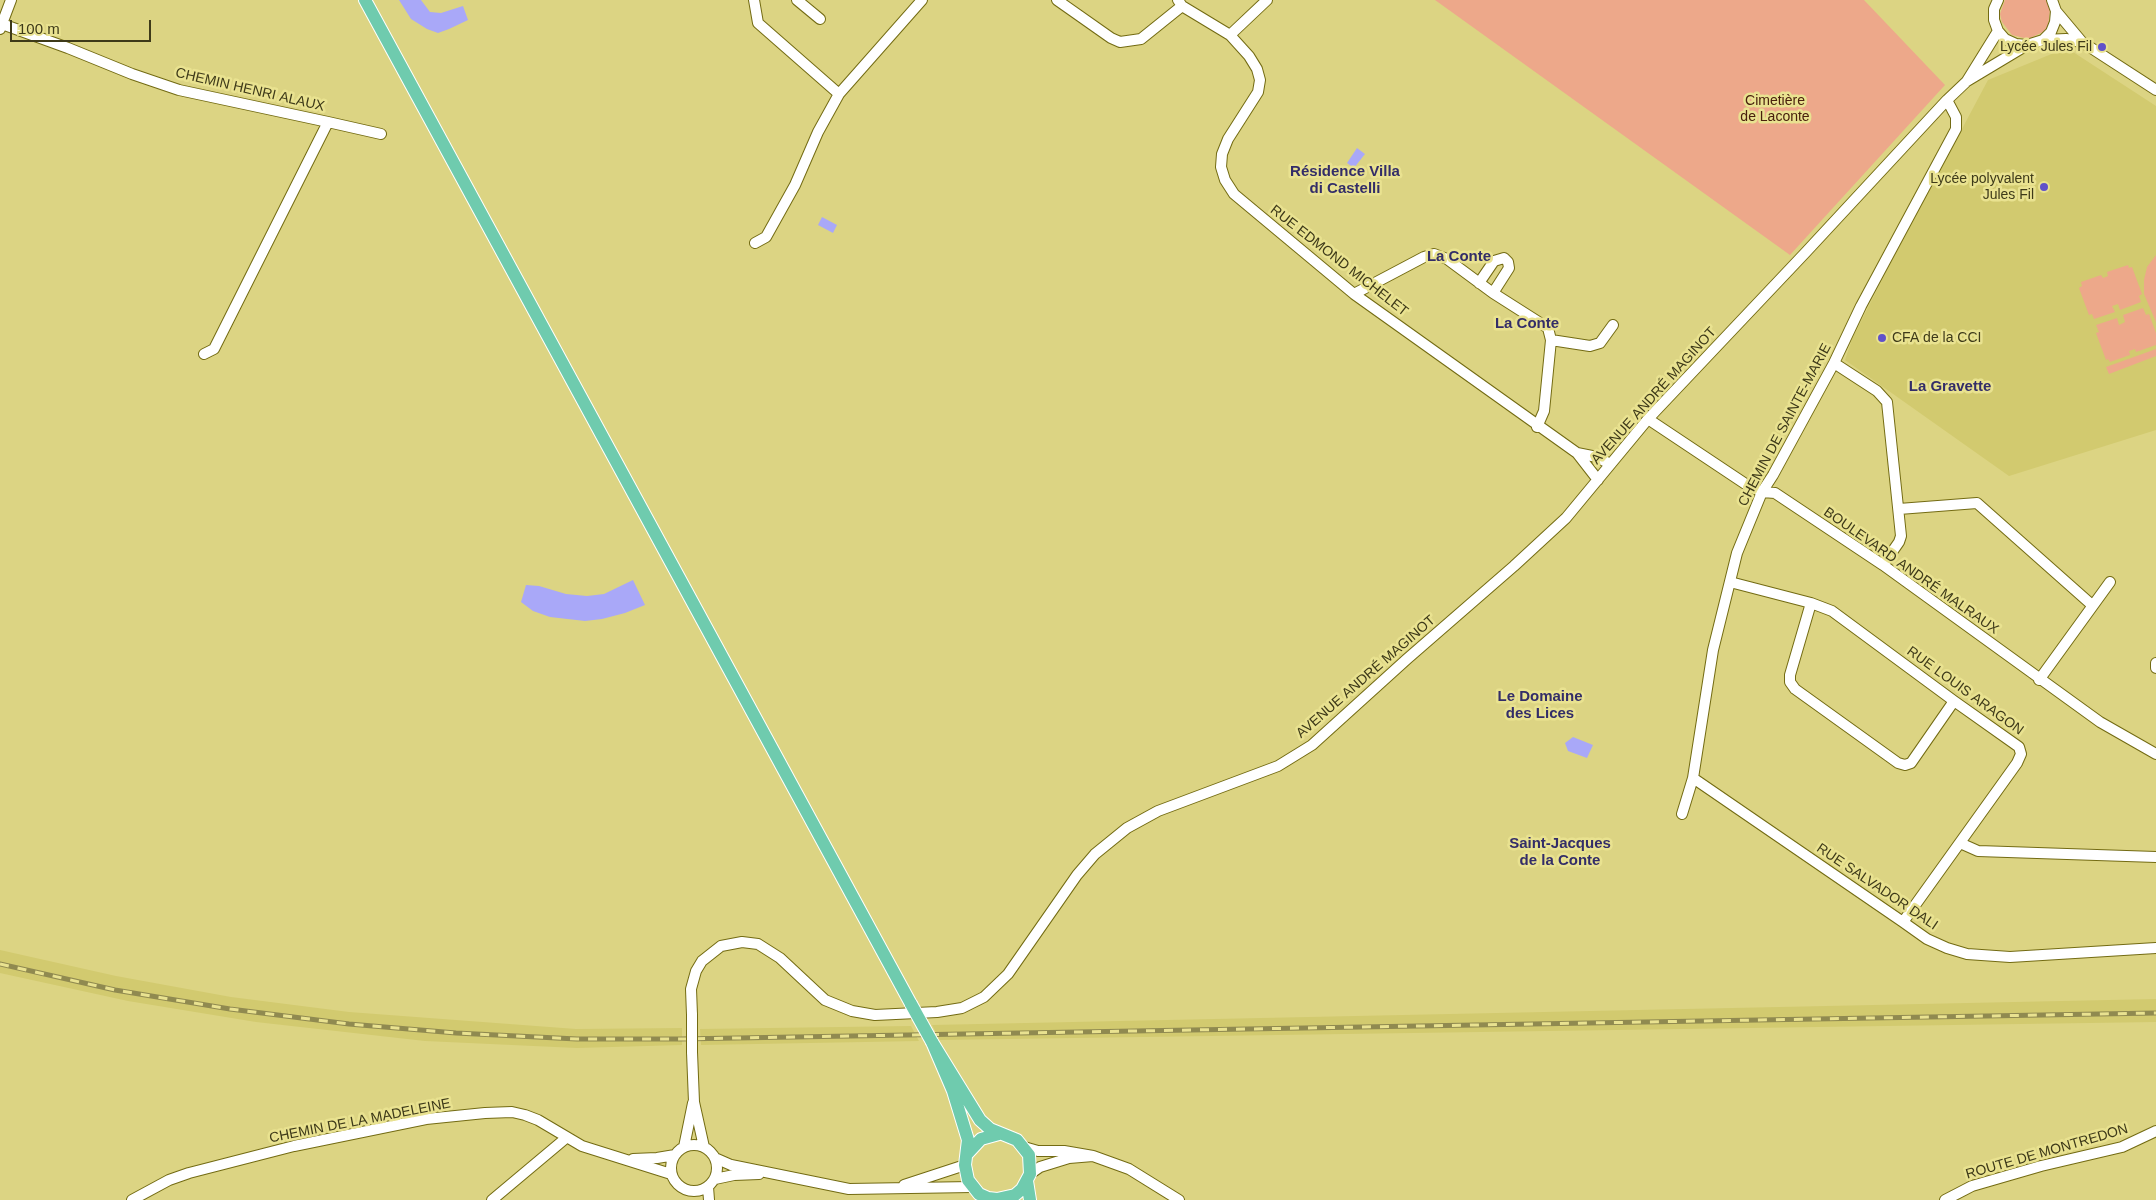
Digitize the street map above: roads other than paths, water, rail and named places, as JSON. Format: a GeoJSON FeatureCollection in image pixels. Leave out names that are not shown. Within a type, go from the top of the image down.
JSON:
{"type":"FeatureCollection","features":[{"type":"Feature","properties":{"kind":"main road"},"geometry":{"type":"LineString","coordinates":[[365,1],[932,1042],[980,1120],[990,1130],[1009,1136],[1024,1147],[1031,1164],[1029,1178],[1030,1200]]}},
{"type":"Feature","properties":{"kind":"main road"},"geometry":{"type":"LineString","coordinates":[[932,1042],[953,1091],[968,1140],[968,1180],[972,1187],[988,1198],[997,1200],[1015,1195],[1029,1178]]}},
{"type":"Feature","properties":{"kind":"main road"},"geometry":{"type":"LineString","coordinates":[[967,1159],[981,1139],[999,1134]]}},
{"type":"Feature","properties":{"kind":"street"},"geometry":{"type":"LineString","coordinates":[[1,27],[11,0]]}},
{"type":"Feature","properties":{"kind":"street"},"geometry":{"type":"LineString","coordinates":[[754,0],[758,24],[839,94]]}},
{"type":"Feature","properties":{"kind":"street"},"geometry":{"type":"LineString","coordinates":[[797,0],[820,19]]}},
{"type":"Feature","properties":{"kind":"street"},"geometry":{"type":"LineString","coordinates":[[755,243],[766,237],[795,185],[818,132],[839,94],[922,0]]}},
{"type":"Feature","properties":{"kind":"street"},"geometry":{"type":"LineString","coordinates":[[1056,0],[1111,38],[1120,42],[1141,39],[1180,3],[1230,35],[1267,0]]}},
{"type":"Feature","properties":{"kind":"street"},"geometry":{"type":"LineString","coordinates":[[1994,3],[1994,20],[1998,31],[2010,42],[2027,45]]}},
{"type":"Feature","properties":{"kind":"street"},"geometry":{"type":"LineString","coordinates":[[2043,40],[2053,27],[2054,3]]}},
{"type":"Feature","properties":{"kind":"street"},"geometry":{"type":"LineString","coordinates":[[2054,3],[2082,42],[2156,90]]}},
{"type":"Feature","properties":{"kind":"street","name":"CHEMIN HENRI ALAUX"},"geometry":{"type":"LineString","coordinates":[[1,27],[68,48],[132,74],[179,90],[328,122],[214,349],[204,354]]}},
{"type":"Feature","properties":{"kind":"street","name":"AVENUE ANDRÉ MAGINOT"},"geometry":{"type":"LineString","coordinates":[[1967,81],[1998,31]]}},
{"type":"Feature","properties":{"kind":"street","name":"RUE EDMOND MICHELET"},"geometry":{"type":"LineString","coordinates":[[1230,35],[1249,56],[1257,69],[1260,80],[1258,92],[1228,139],[1222,154],[1221,167],[1224,180],[1234,194],[1354,294],[1577,454],[1598,480]]}},
{"type":"Feature","properties":{"kind":"street","name":"AVENUE ANDRÉ MAGINOT"},"geometry":{"type":"LineString","coordinates":[[694,1102],[691,989],[696,971],[702,961],[721,946],[742,942],[758,944],[780,958],[825,1000],[852,1011],[875,1015],[937,1012],[962,1008],[984,997],[1008,974],[1077,875],[1095,854],[1126,828],[1158,811],[1278,766],[1312,745],[1566,518],[1648,419],[1947,100],[1967,81],[2027,45],[2043,40],[2066,39],[2082,42]]}},
{"type":"Feature","properties":{"kind":"street","name":"CHEMIN DE SAINTE-MARIE"},"geometry":{"type":"LineString","coordinates":[[1682,814],[1693,778],[1713,650],[1737,553],[1762,492],[1834,363],[1861,306],[1956,129],[1957,121],[1947,100]]}},
{"type":"Feature","properties":{"kind":"street"},"geometry":{"type":"LineString","coordinates":[[328,122],[381,134]]}},
{"type":"Feature","properties":{"kind":"street"},"geometry":{"type":"LineString","coordinates":[[1354,294],[1424,257],[1434,254],[1447,259],[1479,283],[1548,328],[1551,340],[1544,411],[1537,427]]}},
{"type":"Feature","properties":{"kind":"street"},"geometry":{"type":"LineString","coordinates":[[1479,283],[1494,261],[1504,258],[1508,262],[1509,268],[1494,293]]}},
{"type":"Feature","properties":{"kind":"street"},"geometry":{"type":"LineString","coordinates":[[1551,340],[1590,346],[1595,345],[1600,343],[1613,325]]}},
{"type":"Feature","properties":{"kind":"street"},"geometry":{"type":"LineString","coordinates":[[1834,363],[1877,391],[1887,402],[1901,536],[1900,542],[1883,565]]}},
{"type":"Feature","properties":{"kind":"street","name":"BOULEVARD ANDRÉ MALRAUX"},"geometry":{"type":"LineString","coordinates":[[1648,419],[1747,485],[1762,492],[1775,493],[1883,565],[2039,680],[2100,722],[2156,754]]}},
{"type":"Feature","properties":{"kind":"street","name":"RUE EDMOND MICHELET"},"geometry":{"type":"LineString","coordinates":[[1577,454],[1593,456],[1610,464]]}},
{"type":"Feature","properties":{"kind":"street"},"geometry":{"type":"LineString","coordinates":[[1586,467],[1593,456]]}},
{"type":"Feature","properties":{"kind":"street"},"geometry":{"type":"LineString","coordinates":[[1899,509],[1977,503],[2092,605]]}},
{"type":"Feature","properties":{"kind":"street","name":"RUE LOUIS ARAGON"},"geometry":{"type":"LineString","coordinates":[[1730,582],[1811,603],[1832,611],[1954,701],[2020,746],[2021,754],[2017,764],[1903,922]]}},
{"type":"Feature","properties":{"kind":"street"},"geometry":{"type":"LineString","coordinates":[[2039,680],[2110,582]]}},
{"type":"Feature","properties":{"kind":"street"},"geometry":{"type":"LineString","coordinates":[[1811,603],[1790,675],[1790,682],[1795,689],[1898,763],[1904,765],[1911,763],[1954,701]]}},
{"type":"Feature","properties":{"kind":"street"},"geometry":{"type":"LineString","coordinates":[[2156,663],[2156,668]]}},
{"type":"Feature","properties":{"kind":"street","name":"RUE SALVADOR DALI"},"geometry":{"type":"LineString","coordinates":[[1693,778],[1927,939],[1947,948],[1967,954],[1988,957],[2156,948]]}},
{"type":"Feature","properties":{"kind":"street"},"geometry":{"type":"LineString","coordinates":[[1960,843],[1978,851],[2156,857]]}},
{"type":"Feature","properties":{"kind":"street"},"geometry":{"type":"LineString","coordinates":[[684,1147],[694,1102]]}},
{"type":"Feature","properties":{"kind":"street"},"geometry":{"type":"LineString","coordinates":[[694,1102],[704,1147]]}},
{"type":"Feature","properties":{"kind":"street","name":"CHEMIN DE LA MADELEINE"},"geometry":{"type":"LineString","coordinates":[[132,1200],[169,1180],[189,1173],[294,1146],[426,1119],[512,1112],[538,1120],[566,1138],[602,1153],[671,1174]]}},
{"type":"Feature","properties":{"kind":"street","name":"ROUTE DE MONTREDON"},"geometry":{"type":"LineString","coordinates":[[1945,1200],[1972,1186],[2040,1166],[2122,1147],[2156,1131]]}},
{"type":"Feature","properties":{"kind":"street"},"geometry":{"type":"LineString","coordinates":[[492,1200],[566,1138]]}},
{"type":"Feature","properties":{"kind":"street"},"geometry":{"type":"LineString","coordinates":[[621,1158],[657,1158],[674,1155],[684,1147],[698,1145],[704,1147],[718,1164],[715,1179],[708,1187],[691,1196],[678,1185],[671,1174],[670,1167],[674,1155]]}},
{"type":"Feature","properties":{"kind":"street"},"geometry":{"type":"LineString","coordinates":[[1024,1147],[1093,1156],[1129,1169],[1179,1200]]}},
{"type":"Feature","properties":{"kind":"street"},"geometry":{"type":"LineString","coordinates":[[1029,1178],[1040,1167],[1069,1158],[1093,1156]]}},
{"type":"Feature","properties":{"kind":"street"},"geometry":{"type":"LineString","coordinates":[[715,1158],[731,1165],[755,1169],[765,1173],[850,1189],[972,1187]]}},
{"type":"Feature","properties":{"kind":"street"},"geometry":{"type":"LineString","coordinates":[[891,1189],[967,1159]]}},
{"type":"Feature","properties":{"kind":"street"},"geometry":{"type":"LineString","coordinates":[[715,1179],[734,1175],[765,1173]]}},
{"type":"Feature","properties":{"kind":"street"},"geometry":{"type":"LineString","coordinates":[[708,1187],[709,1200]]}},
{"type":"Feature","properties":{"kind":"water"},"geometry":{"type":"Polygon","coordinates":[[[399,0],[421,0],[430,12],[441,13],[463,6],[468,20],[438,33],[427,29],[411,19],[399,0]]]}},
{"type":"Feature","properties":{"kind":"water"},"geometry":{"type":"Polygon","coordinates":[[[1357,148],[1365,154],[1354,168],[1347,163],[1357,148]]]}},
{"type":"Feature","properties":{"kind":"water"},"geometry":{"type":"Polygon","coordinates":[[[822,217],[837,225],[833,233],[818,225],[822,217]]]}},
{"type":"Feature","properties":{"kind":"water"},"geometry":{"type":"Polygon","coordinates":[[[633,580],[645,605],[602,619],[585,621],[550,617],[533,611],[521,602],[526,585],[539,586],[566,594],[587,596],[604,594],[633,580]]]}},
{"type":"Feature","properties":{"kind":"water"},"geometry":{"type":"Polygon","coordinates":[[[1573,737],[1593,745],[1587,758],[1568,751],[1565,743],[1573,737]]]}},
{"type":"Feature","properties":{"kind":"railway"},"geometry":{"type":"LineString","coordinates":[[0,964],[115,990],[230,1009],[349,1024],[456,1033],[577,1039],[680,1039],[2156,1013]]}},
{"type":"Feature","properties":{"kind":"place","name":"Lycée Jules Fil"},"geometry":{"type":"Point","coordinates":[2102,47]}},
{"type":"Feature","properties":{"kind":"place","name":"Lycée polyvalent Jules Fil"},"geometry":{"type":"Point","coordinates":[2044,187]}},
{"type":"Feature","properties":{"kind":"place","name":"CFA de la CCI"},"geometry":{"type":"Point","coordinates":[1882,338]}},
{"type":"Feature","properties":{"kind":"district","name":"Résidence Villa di Castelli"},"geometry":{"type":"Point","coordinates":[1345,180]}},
{"type":"Feature","properties":{"kind":"district","name":"La Conte"},"geometry":{"type":"Point","coordinates":[1459,257]}},
{"type":"Feature","properties":{"kind":"district","name":"La Conte"},"geometry":{"type":"Point","coordinates":[1527,324]}},
{"type":"Feature","properties":{"kind":"district","name":"La Gravette"},"geometry":{"type":"Point","coordinates":[1950,387]}},
{"type":"Feature","properties":{"kind":"district","name":"Le Domaine des Lices"},"geometry":{"type":"Point","coordinates":[1540,706]}},
{"type":"Feature","properties":{"kind":"district","name":"Saint-Jacques de la Conte"},"geometry":{"type":"Point","coordinates":[1560,852]}},
{"type":"Feature","properties":{"kind":"park label","name":"Cimetière de Laconte"},"geometry":{"type":"Point","coordinates":[1775,109]}}]}
